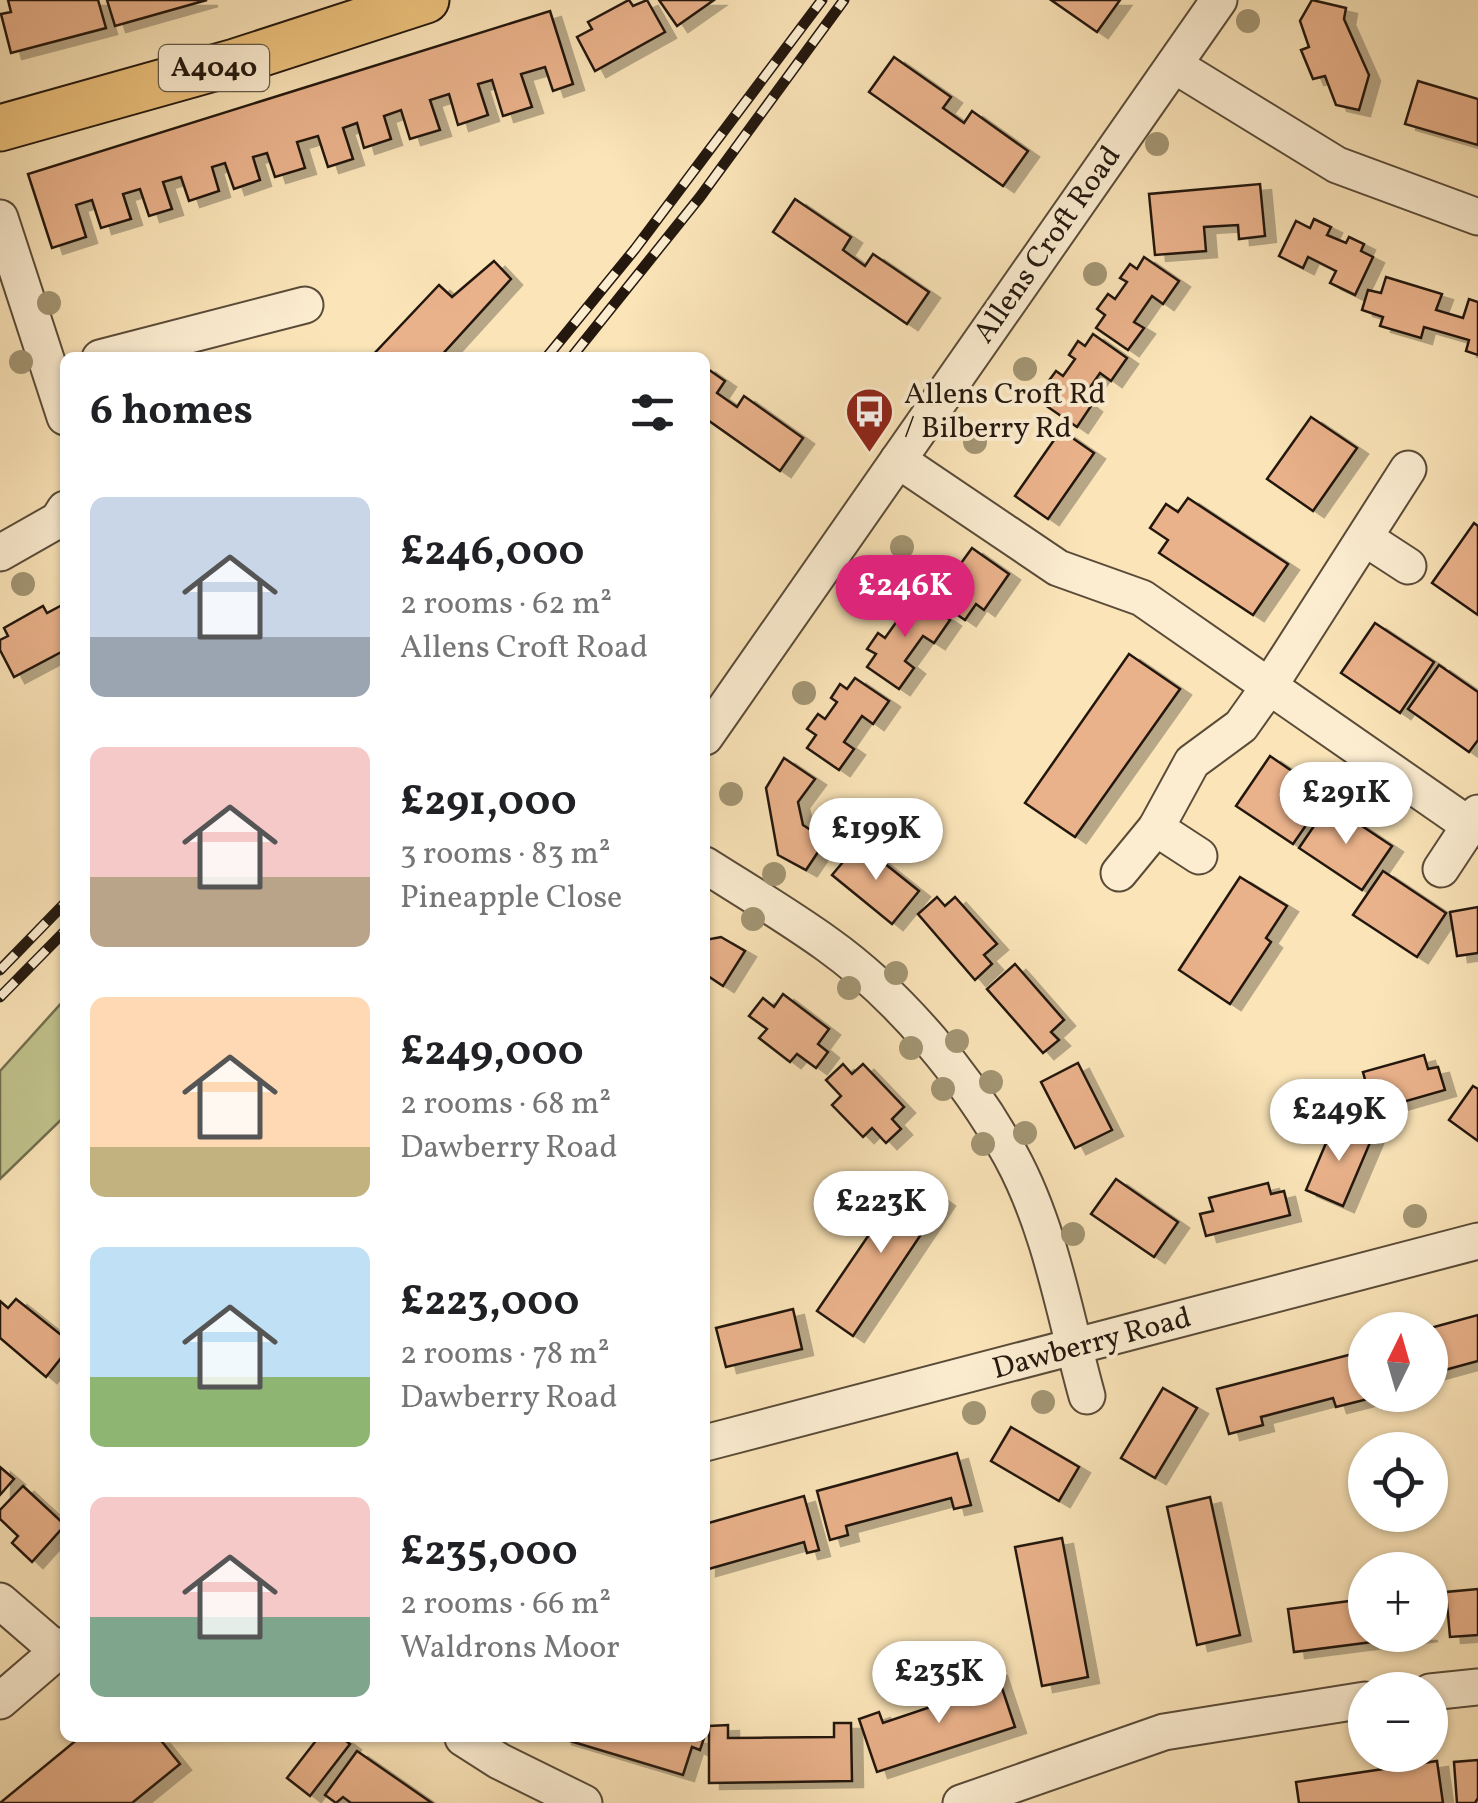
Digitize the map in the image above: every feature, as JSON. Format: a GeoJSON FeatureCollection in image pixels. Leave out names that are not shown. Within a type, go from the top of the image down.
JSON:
{"type":"FeatureCollection","features":[{"type":"Feature","properties":{"kind":"main road","name":"A4040"},"geometry":{"type":"LineString","coordinates":[[0,128],[235,62],[426,0]]}},
{"type":"Feature","properties":{"kind":"street","name":"Allens Croft Road"},"geometry":{"type":"LineString","coordinates":[[710,730],[1219,0]]}},
{"type":"Feature","properties":{"kind":"street"},"geometry":{"type":"LineString","coordinates":[[1174,65],[1338,165],[1478,217]]}},
{"type":"Feature","properties":{"kind":"street"},"geometry":{"type":"LineString","coordinates":[[0,218],[57,368]]}},
{"type":"Feature","properties":{"kind":"street"},"geometry":{"type":"LineString","coordinates":[[123,352],[305,305]]}},
{"type":"Feature","properties":{"kind":"street"},"geometry":{"type":"LineString","coordinates":[[898,460],[1058,568],[1142,598],[1268,688],[1474,819],[1441,869]]}},
{"type":"Feature","properties":{"kind":"street"},"geometry":{"type":"LineString","coordinates":[[1120,873],[1156,828],[1192,762],[1241,726],[1408,469]]}},
{"type":"Feature","properties":{"kind":"street"},"geometry":{"type":"LineString","coordinates":[[0,552],[60,517]]}},
{"type":"Feature","properties":{"kind":"street"},"geometry":{"type":"LineString","coordinates":[[1365,538],[1408,566]]}},
{"type":"Feature","properties":{"kind":"street"},"geometry":{"type":"LineString","coordinates":[[1156,828],[1199,856]]}},
{"type":"Feature","properties":{"kind":"street"},"geometry":{"type":"LineString","coordinates":[[710,868],[830,946],[934,1046],[1012,1158],[1052,1262],[1087,1396]]}},
{"type":"Feature","properties":{"kind":"street","name":"Dawberry Road"},"geometry":{"type":"LineString","coordinates":[[710,1443],[1478,1241]]}},
{"type":"Feature","properties":{"kind":"street"},"geometry":{"type":"LineString","coordinates":[[0,1601],[60,1646]]}},
{"type":"Feature","properties":{"kind":"street"},"geometry":{"type":"LineString","coordinates":[[0,1701],[60,1650]]}},
{"type":"Feature","properties":{"kind":"street"},"geometry":{"type":"LineString","coordinates":[[1448,1690],[1478,1687]]}},
{"type":"Feature","properties":{"kind":"street"},"geometry":{"type":"LineString","coordinates":[[961,1803],[1164,1732],[1348,1703]]}},
{"type":"Feature","properties":{"kind":"street"},"geometry":{"type":"LineString","coordinates":[[469,1742],[584,1803]]}},
{"type":"Feature","properties":{"kind":"green space"},"geometry":{"type":"Polygon","coordinates":[[[60,1005],[60,1121],[0,1179],[0,1071],[60,1005]]]}},
{"type":"Feature","properties":{"kind":"building"},"geometry":{"type":"Polygon","coordinates":[[[8,0],[98,0],[106,28],[11,53],[1,14],[11,12],[8,0]]]}},
{"type":"Feature","properties":{"kind":"building"},"geometry":{"type":"Polygon","coordinates":[[[107,0],[207,0],[115,26],[107,0]]]}},
{"type":"Feature","properties":{"kind":"building"},"geometry":{"type":"Polygon","coordinates":[[[629,0],[633,6],[647,0],[665,32],[595,71],[577,37],[592,29],[588,22],[629,0]]]}},
{"type":"Feature","properties":{"kind":"building"},"geometry":{"type":"Polygon","coordinates":[[[659,0],[714,0],[677,26],[659,0]]]}},
{"type":"Feature","properties":{"kind":"building"},"geometry":{"type":"Polygon","coordinates":[[[1051,0],[1120,0],[1097,32],[1051,0]]]}},
{"type":"Feature","properties":{"kind":"building"},"geometry":{"type":"Polygon","coordinates":[[[1312,0],[1346,8],[1344,19],[1369,75],[1359,110],[1336,105],[1325,76],[1313,79],[1301,50],[1309,47],[1300,21],[1312,0]]]}},
{"type":"Feature","properties":{"kind":"building"},"geometry":{"type":"Polygon","coordinates":[[[550,11],[573,84],[553,91],[545,67],[521,74],[532,107],[503,116],[492,80],[478,84],[488,115],[458,125],[449,94],[430,100],[440,130],[410,139],[401,110],[384,116],[391,139],[364,148],[357,123],[343,128],[353,159],[328,167],[318,136],[297,142],[305,168],[275,177],[267,153],[253,157],[260,180],[234,189],[225,163],[212,167],[219,191],[189,201],[181,177],[163,182],[172,209],[149,216],[140,189],[123,194],[131,219],[101,228],[92,200],[76,205],[86,237],[52,248],[28,174],[550,11]]]}},
{"type":"Feature","properties":{"kind":"building"},"geometry":{"type":"Polygon","coordinates":[[[894,57],[951,97],[943,108],[964,123],[972,111],[1028,151],[1003,186],[869,92],[894,57]]]}},
{"type":"Feature","properties":{"kind":"building"},"geometry":{"type":"Polygon","coordinates":[[[1418,81],[1478,99],[1478,145],[1405,124],[1418,81]]]}},
{"type":"Feature","properties":{"kind":"building"},"geometry":{"type":"Polygon","coordinates":[[[1260,184],[1265,236],[1239,239],[1238,225],[1204,227],[1206,251],[1155,255],[1149,194],[1260,184]]]}},
{"type":"Feature","properties":{"kind":"building"},"geometry":{"type":"Polygon","coordinates":[[[795,199],[851,237],[843,250],[865,266],[873,254],[929,292],[907,324],[773,232],[795,199]]]}},
{"type":"Feature","properties":{"kind":"building"},"geometry":{"type":"Polygon","coordinates":[[[1314,219],[1331,227],[1327,235],[1346,243],[1349,237],[1364,244],[1361,251],[1373,257],[1355,295],[1330,283],[1336,271],[1308,257],[1303,268],[1279,256],[1296,221],[1310,228],[1314,219]]]}},
{"type":"Feature","properties":{"kind":"building"},"geometry":{"type":"Polygon","coordinates":[[[1144,257],[1179,281],[1163,304],[1152,296],[1134,322],[1144,328],[1128,350],[1096,328],[1105,315],[1097,309],[1108,294],[1115,299],[1127,282],[1120,278],[1130,264],[1137,269],[1144,257]]]}},
{"type":"Feature","properties":{"kind":"building"},"geometry":{"type":"Polygon","coordinates":[[[494,261],[511,279],[444,352],[376,352],[439,285],[452,297],[494,261]]]}},
{"type":"Feature","properties":{"kind":"building"},"geometry":{"type":"Polygon","coordinates":[[[1386,277],[1442,294],[1436,310],[1463,318],[1469,299],[1478,302],[1478,355],[1466,351],[1469,340],[1424,327],[1421,338],[1380,326],[1383,317],[1362,310],[1368,290],[1381,293],[1386,277]]]}},
{"type":"Feature","properties":{"kind":"building"},"geometry":{"type":"Polygon","coordinates":[[[1093,334],[1127,358],[1111,381],[1100,373],[1082,399],[1091,406],[1077,427],[1045,405],[1053,392],[1045,386],[1056,371],[1063,376],[1075,359],[1069,355],[1078,341],[1085,346],[1093,334]]]}},
{"type":"Feature","properties":{"kind":"building"},"geometry":{"type":"Polygon","coordinates":[[[710,370],[725,381],[717,393],[737,407],[744,396],[803,438],[780,471],[710,422],[710,370]]]}},
{"type":"Feature","properties":{"kind":"building"},"geometry":{"type":"Polygon","coordinates":[[[1311,417],[1357,448],[1313,511],[1267,479],[1311,417]]]}},
{"type":"Feature","properties":{"kind":"building"},"geometry":{"type":"Polygon","coordinates":[[[1061,430],[1094,453],[1048,519],[1015,496],[1061,430]]]}},
{"type":"Feature","properties":{"kind":"building"},"geometry":{"type":"Polygon","coordinates":[[[1188,498],[1288,564],[1253,615],[1159,553],[1168,540],[1150,528],[1166,504],[1178,512],[1188,498]]]}},
{"type":"Feature","properties":{"kind":"building"},"geometry":{"type":"Polygon","coordinates":[[[1474,523],[1478,526],[1478,615],[1432,583],[1474,523]]]}},
{"type":"Feature","properties":{"kind":"building"},"geometry":{"type":"Polygon","coordinates":[[[972,548],[1009,574],[984,610],[976,604],[965,620],[946,607],[952,599],[941,591],[972,548]]]}},
{"type":"Feature","properties":{"kind":"building"},"geometry":{"type":"Polygon","coordinates":[[[915,597],[950,620],[934,643],[923,636],[905,661],[914,668],[899,689],[867,667],[876,654],[867,649],[878,633],[885,638],[897,621],[891,617],[901,603],[907,608],[915,597]]]}},
{"type":"Feature","properties":{"kind":"building"},"geometry":{"type":"Polygon","coordinates":[[[43,606],[47,613],[60,606],[60,653],[14,677],[0,650],[0,640],[8,636],[4,628],[43,606]]]}},
{"type":"Feature","properties":{"kind":"building"},"geometry":{"type":"Polygon","coordinates":[[[1375,623],[1434,662],[1400,713],[1341,673],[1375,623]]]}},
{"type":"Feature","properties":{"kind":"building"},"geometry":{"type":"Polygon","coordinates":[[[1129,654],[1180,689],[1075,837],[1025,803],[1129,654]]]}},
{"type":"Feature","properties":{"kind":"building"},"geometry":{"type":"Polygon","coordinates":[[[1439,665],[1478,692],[1478,740],[1469,752],[1408,709],[1439,665]]]}},
{"type":"Feature","properties":{"kind":"building"},"geometry":{"type":"Polygon","coordinates":[[[855,678],[889,701],[873,724],[862,716],[844,742],[854,749],[839,770],[807,748],[816,735],[807,729],[818,714],[825,719],[837,702],[831,698],[840,684],[847,689],[855,678]]]}},
{"type":"Feature","properties":{"kind":"building"},"geometry":{"type":"Polygon","coordinates":[[[1270,756],[1327,795],[1293,844],[1236,806],[1270,756]]]}},
{"type":"Feature","properties":{"kind":"building"},"geometry":{"type":"Polygon","coordinates":[[[784,758],[815,779],[798,802],[803,825],[826,840],[806,870],[778,855],[766,788],[784,758]]]}},
{"type":"Feature","properties":{"kind":"building"},"geometry":{"type":"Polygon","coordinates":[[[1329,804],[1392,846],[1362,890],[1299,848],[1329,804]]]}},
{"type":"Feature","properties":{"kind":"building"},"geometry":{"type":"Polygon","coordinates":[[[859,843],[919,891],[892,924],[832,875],[859,843]]]}},
{"type":"Feature","properties":{"kind":"building"},"geometry":{"type":"Polygon","coordinates":[[[1383,871],[1446,913],[1417,957],[1353,915],[1383,871]]]}},
{"type":"Feature","properties":{"kind":"building"},"geometry":{"type":"Polygon","coordinates":[[[1240,877],[1287,906],[1266,938],[1271,942],[1230,1004],[1179,970],[1240,877]]]}},
{"type":"Feature","properties":{"kind":"building"},"geometry":{"type":"Polygon","coordinates":[[[937,897],[945,906],[955,897],[997,944],[984,955],[992,964],[975,980],[918,914],[937,897]]]}},
{"type":"Feature","properties":{"kind":"building"},"geometry":{"type":"Polygon","coordinates":[[[1478,907],[1478,953],[1457,956],[1450,912],[1478,907]]]}},
{"type":"Feature","properties":{"kind":"building"},"geometry":{"type":"Polygon","coordinates":[[[721,937],[745,951],[723,986],[710,977],[710,939],[721,937]]]}},
{"type":"Feature","properties":{"kind":"building"},"geometry":{"type":"Polygon","coordinates":[[[1015,964],[1064,1020],[1051,1032],[1059,1040],[1043,1053],[987,989],[1015,964]]]}},
{"type":"Feature","properties":{"kind":"building"},"geometry":{"type":"Polygon","coordinates":[[[783,994],[829,1029],[818,1044],[828,1052],[816,1068],[797,1054],[790,1062],[759,1038],[767,1029],[749,1016],[763,998],[774,1007],[783,994]]]}},
{"type":"Feature","properties":{"kind":"building"},"geometry":{"type":"Polygon","coordinates":[[[1424,1055],[1428,1069],[1438,1067],[1445,1090],[1361,1114],[1354,1091],[1367,1087],[1363,1072],[1424,1055]]]}},
{"type":"Feature","properties":{"kind":"building"},"geometry":{"type":"Polygon","coordinates":[[[1078,1063],[1112,1130],[1075,1148],[1041,1082],[1078,1063]]]}},
{"type":"Feature","properties":{"kind":"building"},"geometry":{"type":"Polygon","coordinates":[[[843,1064],[852,1074],[863,1064],[904,1107],[892,1119],[901,1129],[886,1143],[872,1128],[863,1137],[832,1105],[841,1096],[826,1080],[843,1064]]]}},
{"type":"Feature","properties":{"kind":"building"},"geometry":{"type":"Polygon","coordinates":[[[1473,1086],[1478,1089],[1478,1141],[1449,1120],[1473,1086]]]}},
{"type":"Feature","properties":{"kind":"building"},"geometry":{"type":"Polygon","coordinates":[[[1335,1122],[1372,1138],[1343,1206],[1306,1190],[1335,1122]]]}},
{"type":"Feature","properties":{"kind":"building"},"geometry":{"type":"Polygon","coordinates":[[[909,1176],[944,1200],[853,1336],[817,1311],[909,1176]]]}},
{"type":"Feature","properties":{"kind":"building"},"geometry":{"type":"Polygon","coordinates":[[[1116,1179],[1178,1222],[1154,1257],[1091,1214],[1116,1179]]]}},
{"type":"Feature","properties":{"kind":"building"},"geometry":{"type":"Polygon","coordinates":[[[1268,1183],[1271,1194],[1284,1191],[1290,1215],[1206,1236],[1200,1214],[1213,1211],[1209,1198],[1268,1183]]]}},
{"type":"Feature","properties":{"kind":"building"},"geometry":{"type":"Polygon","coordinates":[[[16,1299],[60,1334],[60,1359],[46,1377],[0,1338],[0,1301],[8,1308],[16,1299]]]}},
{"type":"Feature","properties":{"kind":"building"},"geometry":{"type":"Polygon","coordinates":[[[793,1309],[802,1349],[726,1367],[716,1328],[793,1309]]]}},
{"type":"Feature","properties":{"kind":"building"},"geometry":{"type":"Polygon","coordinates":[[[1478,1315],[1478,1361],[1448,1369],[1448,1323],[1478,1315]]]}},
{"type":"Feature","properties":{"kind":"building"},"geometry":{"type":"Polygon","coordinates":[[[1348,1355],[1348,1404],[1336,1407],[1333,1398],[1261,1417],[1263,1425],[1229,1434],[1217,1389],[1348,1355]]]}},
{"type":"Feature","properties":{"kind":"building"},"geometry":{"type":"Polygon","coordinates":[[[1163,1388],[1197,1408],[1155,1478],[1121,1458],[1163,1388]]]}},
{"type":"Feature","properties":{"kind":"building"},"geometry":{"type":"Polygon","coordinates":[[[1011,1427],[1079,1467],[1059,1501],[991,1461],[1011,1427]]]}},
{"type":"Feature","properties":{"kind":"building"},"geometry":{"type":"Polygon","coordinates":[[[957,1453],[971,1505],[954,1509],[951,1498],[846,1526],[848,1535],[830,1540],[817,1491],[957,1453]]]}},
{"type":"Feature","properties":{"kind":"building"},"geometry":{"type":"Polygon","coordinates":[[[0,1467],[14,1479],[0,1495],[0,1467]]]}},
{"type":"Feature","properties":{"kind":"building"},"geometry":{"type":"Polygon","coordinates":[[[23,1486],[60,1520],[60,1531],[32,1562],[12,1543],[18,1536],[0,1519],[0,1510],[23,1486]]]}},
{"type":"Feature","properties":{"kind":"building"},"geometry":{"type":"Polygon","coordinates":[[[804,1496],[819,1550],[807,1553],[804,1542],[710,1569],[710,1523],[804,1496]]]}},
{"type":"Feature","properties":{"kind":"building"},"geometry":{"type":"Polygon","coordinates":[[[1210,1497],[1240,1635],[1197,1645],[1167,1507],[1210,1497]]]}},
{"type":"Feature","properties":{"kind":"building"},"geometry":{"type":"Polygon","coordinates":[[[1062,1538],[1088,1677],[1042,1686],[1015,1547],[1062,1538]]]}},
{"type":"Feature","properties":{"kind":"building"},"geometry":{"type":"Polygon","coordinates":[[[1478,1589],[1478,1635],[1450,1637],[1448,1592],[1478,1589]]]}},
{"type":"Feature","properties":{"kind":"building"},"geometry":{"type":"Polygon","coordinates":[[[1348,1601],[1348,1645],[1294,1652],[1288,1609],[1348,1601]]]}},
{"type":"Feature","properties":{"kind":"building"},"geometry":{"type":"Polygon","coordinates":[[[996,1670],[1015,1727],[877,1772],[859,1719],[879,1712],[883,1723],[981,1690],[976,1677],[996,1670]]]}},
{"type":"Feature","properties":{"kind":"building"},"geometry":{"type":"Polygon","coordinates":[[[834,1723],[851,1723],[852,1781],[709,1783],[710,1726],[728,1725],[728,1738],[834,1737],[834,1723]]]}},
{"type":"Feature","properties":{"kind":"building"},"geometry":{"type":"Polygon","coordinates":[[[74,1742],[162,1742],[180,1764],[132,1803],[0,1803],[74,1742]]]}},
{"type":"Feature","properties":{"kind":"building"},"geometry":{"type":"Polygon","coordinates":[[[315,1742],[350,1744],[310,1796],[287,1778],[315,1742]]]}},
{"type":"Feature","properties":{"kind":"building"},"geometry":{"type":"Polygon","coordinates":[[[573,1742],[703,1742],[700,1750],[692,1747],[683,1775],[573,1742]]]}},
{"type":"Feature","properties":{"kind":"building"},"geometry":{"type":"Polygon","coordinates":[[[357,1751],[432,1803],[351,1803],[343,1797],[336,1803],[325,1795],[357,1751]]]}},
{"type":"Feature","properties":{"kind":"building"},"geometry":{"type":"Polygon","coordinates":[[[1478,1760],[1478,1798],[1475,1803],[1457,1803],[1454,1762],[1478,1760]]]}},
{"type":"Feature","properties":{"kind":"building"},"geometry":{"type":"Polygon","coordinates":[[[1363,1772],[1439,1772],[1443,1803],[1299,1803],[1296,1782],[1363,1772]]]}},
{"type":"Feature","properties":{"kind":"railway"},"geometry":{"type":"LineString","coordinates":[[551,352],[635,249],[822,0]]}},
{"type":"Feature","properties":{"kind":"railway"},"geometry":{"type":"LineString","coordinates":[[576,352],[700,197],[844,0]]}},
{"type":"Feature","properties":{"kind":"railway"},"geometry":{"type":"LineString","coordinates":[[0,970],[60,908]]}},
{"type":"Feature","properties":{"kind":"railway"},"geometry":{"type":"LineString","coordinates":[[0,997],[60,936]]}},
{"type":"Feature","properties":{"kind":"place","name":"Allens Croft Rd / Bilberry Rd"},"geometry":{"type":"Point","coordinates":[869,454]}}]}
